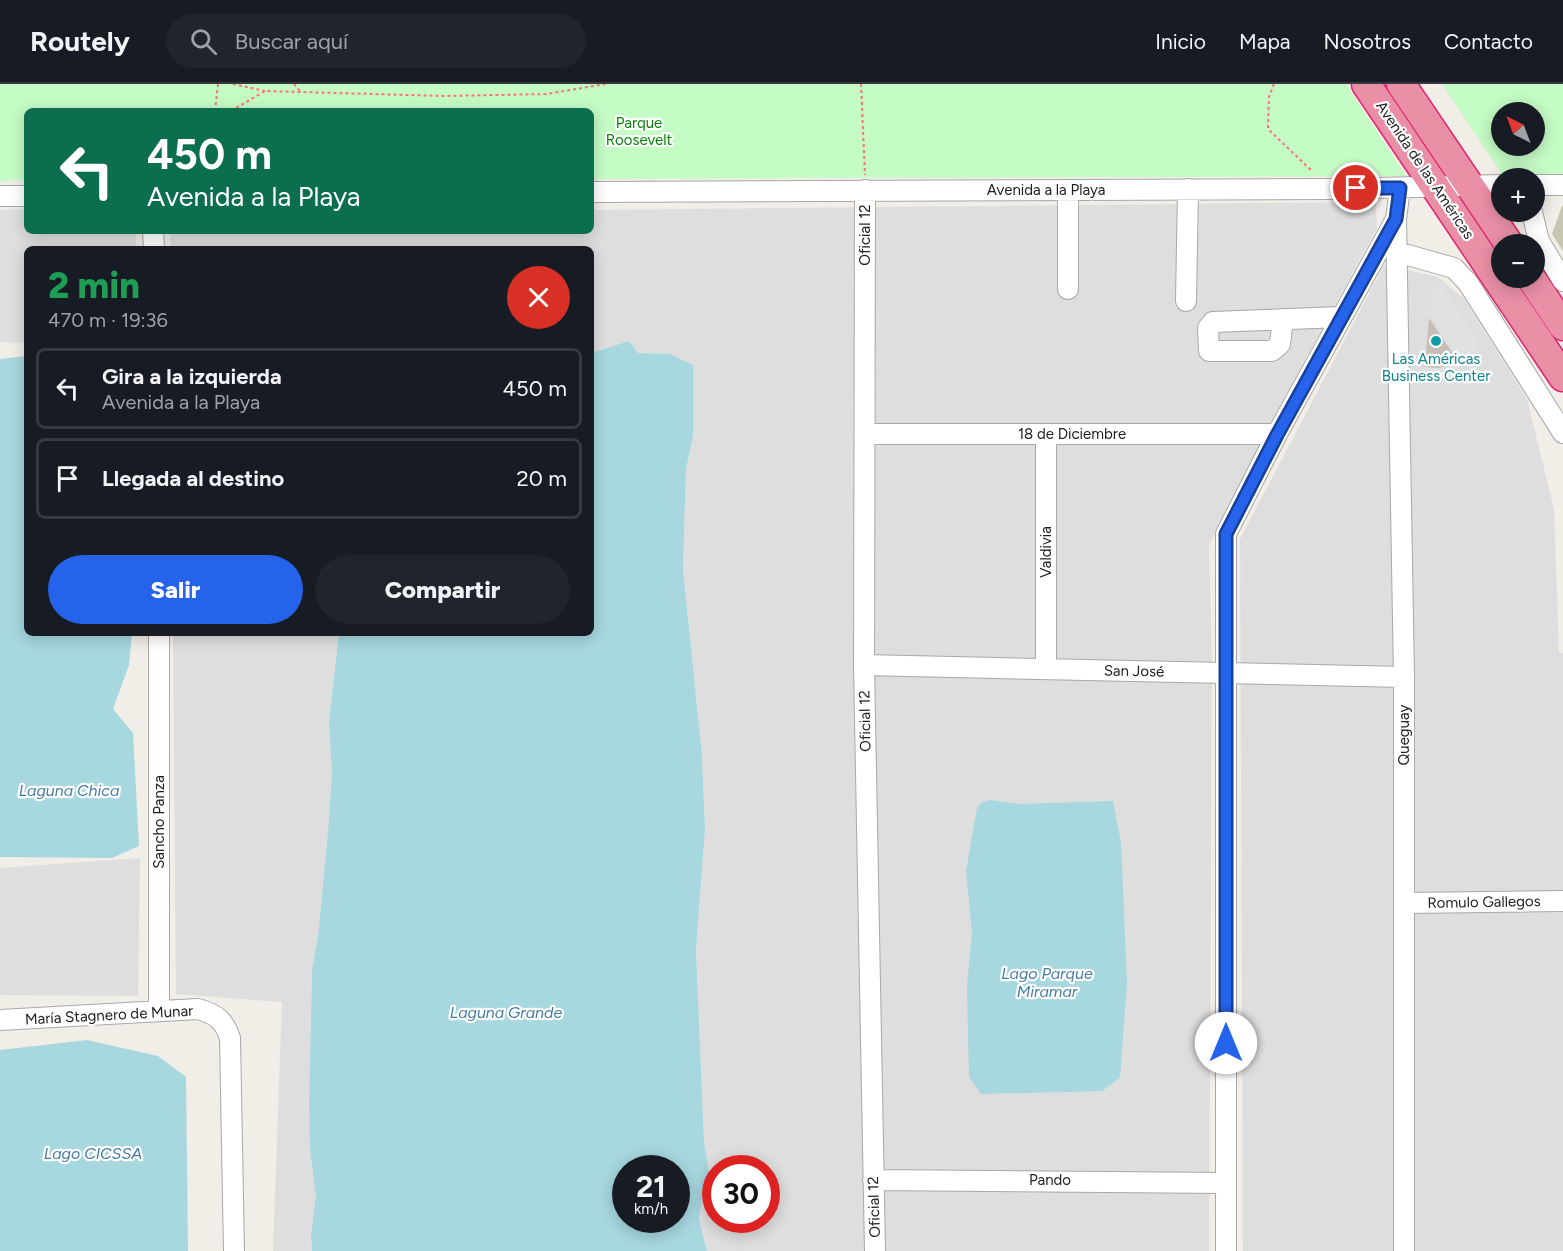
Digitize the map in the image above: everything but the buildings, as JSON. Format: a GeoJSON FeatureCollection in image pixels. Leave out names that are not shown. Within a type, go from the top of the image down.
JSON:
{"type":"FeatureCollection","features":[{"type":"Feature","properties":{"kind":"highway","name":"Avenida de las Américas"},"geometry":{"type":"LineString","coordinates":[[1366,84],[1563,377]]}},
{"type":"Feature","properties":{"kind":"highway","name":"Avenida de las Américas"},"geometry":{"type":"LineString","coordinates":[[1401,84],[1502,234]]}},
{"type":"Feature","properties":{"kind":"highway"},"geometry":{"type":"LineString","coordinates":[[1538,288],[1563,326]]}},
{"type":"Feature","properties":{"kind":"street","name":"Avenida a la Playa"},"geometry":{"type":"LineString","coordinates":[[594,192],[1334,189],[1491,185]]}},
{"type":"Feature","properties":{"kind":"street"},"geometry":{"type":"LineString","coordinates":[[1545,185],[1563,185]]}},
{"type":"Feature","properties":{"kind":"street"},"geometry":{"type":"LineString","coordinates":[[1226,1251],[1226,534],[1277,435],[1396,219],[1400,188]]}},
{"type":"Feature","properties":{"kind":"street"},"geometry":{"type":"LineString","coordinates":[[1186,301],[1188,189]]}},
{"type":"Feature","properties":{"kind":"street","name":"Oficial 12"},"geometry":{"type":"LineString","coordinates":[[865,190],[867,434],[864,665],[876,1251]]}},
{"type":"Feature","properties":{"kind":"street"},"geometry":{"type":"LineString","coordinates":[[1068,190],[1068,289]]}},
{"type":"Feature","properties":{"kind":"street"},"geometry":{"type":"LineString","coordinates":[[0,196],[24,196]]}},
{"type":"Feature","properties":{"kind":"street","name":"Queguay"},"geometry":{"type":"LineString","coordinates":[[1396,219],[1404,677],[1404,1251]]}},
{"type":"Feature","properties":{"kind":"street"},"geometry":{"type":"LineString","coordinates":[[1534,222],[1539,241],[1563,281]]}},
{"type":"Feature","properties":{"kind":"street"},"geometry":{"type":"LineString","coordinates":[[1397,252],[1454,268],[1468,283],[1563,433]]}},
{"type":"Feature","properties":{"kind":"street"},"geometry":{"type":"LineString","coordinates":[[1283,319],[1341,317]]}},
{"type":"Feature","properties":{"kind":"street","name":"18 de Diciembre"},"geometry":{"type":"LineString","coordinates":[[867,434],[1277,435]]}},
{"type":"Feature","properties":{"kind":"street","name":"Valdivia"},"geometry":{"type":"LineString","coordinates":[[1046,434],[1046,669]]}},
{"type":"Feature","properties":{"kind":"street","name":"Sancho Panza"},"geometry":{"type":"LineString","coordinates":[[159,636],[159,1011]]}},
{"type":"Feature","properties":{"kind":"street","name":"San José"},"geometry":{"type":"LineString","coordinates":[[864,665],[1404,677]]}},
{"type":"Feature","properties":{"kind":"street","name":"Romulo Gallegos"},"geometry":{"type":"LineString","coordinates":[[1405,903],[1563,901]]}},
{"type":"Feature","properties":{"kind":"street","name":"María Stagnero de Munar"},"geometry":{"type":"LineString","coordinates":[[0,1020],[198,1010],[216,1016],[226,1027],[230,1038],[234,1251]]}},
{"type":"Feature","properties":{"kind":"street","name":"Pando"},"geometry":{"type":"LineString","coordinates":[[873,1180],[1226,1183]]}},
{"type":"Feature","properties":{"kind":"path"},"geometry":{"type":"LineString","coordinates":[[215,108],[218,84]]}},
{"type":"Feature","properties":{"kind":"path"},"geometry":{"type":"LineString","coordinates":[[233,84],[265,92],[444,96],[547,94],[604,84]]}},
{"type":"Feature","properties":{"kind":"path"},"geometry":{"type":"LineString","coordinates":[[294,84],[302,92]]}},
{"type":"Feature","properties":{"kind":"path"},"geometry":{"type":"LineString","coordinates":[[861,84],[865,190]]}},
{"type":"Feature","properties":{"kind":"path"},"geometry":{"type":"LineString","coordinates":[[1274,84],[1269,97],[1268,129],[1334,189]]}},
{"type":"Feature","properties":{"kind":"path"},"geometry":{"type":"LineString","coordinates":[[236,108],[265,92]]}},
{"type":"Feature","properties":{"kind":"shaded area"},"geometry":{"type":"Polygon","coordinates":[[[1376,202],[1377,228],[1276,413],[1209,545],[1212,662],[1209,1251],[707,1251],[702,1233],[780,1233],[780,1155],[706,1155],[696,950],[705,829],[702,756],[683,569],[686,469],[693,436],[670,354],[638,353],[629,341],[594,352],[594,246],[170,246],[170,234],[594,234],[594,210],[1376,202]]]}},
{"type":"Feature","properties":{"kind":"shaded area"},"geometry":{"type":"Polygon","coordinates":[[[1563,206],[1563,251],[1552,234],[1563,206]]]}},
{"type":"Feature","properties":{"kind":"shaded area"},"geometry":{"type":"Polygon","coordinates":[[[24,209],[24,234],[136,234],[136,246],[24,246],[24,343],[0,342],[0,210],[24,209]]]}},
{"type":"Feature","properties":{"kind":"shaded area"},"geometry":{"type":"Polygon","coordinates":[[[1384,265],[1438,277],[1464,299],[1527,399],[1554,509],[1559,653],[1563,653],[1563,1251],[1243,1251],[1240,539],[1384,265]]]}},
{"type":"Feature","properties":{"kind":"shaded area"},"geometry":{"type":"Polygon","coordinates":[[[1434,285],[1442,287],[1477,339],[1478,367],[1464,366],[1432,318],[1434,285]]]}},
{"type":"Feature","properties":{"kind":"shaded area"},"geometry":{"type":"Polygon","coordinates":[[[173,636],[339,636],[329,722],[332,774],[328,831],[318,937],[312,969],[309,1106],[316,1196],[311,1234],[312,1251],[273,1251],[282,1002],[176,994],[173,636]]]}},
{"type":"Feature","properties":{"kind":"shaded area"},"geometry":{"type":"Polygon","coordinates":[[[140,858],[138,996],[0,995],[0,868],[140,858]]]}},
{"type":"Feature","properties":{"kind":"shaded area"},"geometry":{"type":"Polygon","coordinates":[[[702,1198],[702,1231],[699,1219],[702,1198]]]}},
{"type":"Feature","properties":{"kind":"green space","name":"Parque Roosevelt"},"geometry":{"type":"Polygon","coordinates":[[[0,84],[1346,84],[1406,176],[594,179],[594,108],[24,108],[24,180],[0,181],[0,84]]]}},
{"type":"Feature","properties":{"kind":"green space"},"geometry":{"type":"Polygon","coordinates":[[[1442,84],[1563,84],[1563,176],[1545,176],[1545,168],[1498,168],[1442,84]]]}},
{"type":"Feature","properties":{"kind":"water","name":"Laguna Grande"},"geometry":{"type":"Polygon","coordinates":[[[629,341],[638,353],[670,354],[693,365],[693,436],[686,469],[683,569],[702,756],[705,829],[696,950],[706,1155],[702,1155],[702,1198],[699,1219],[707,1251],[312,1251],[311,1234],[316,1196],[310,1149],[309,1106],[312,969],[318,937],[332,774],[329,722],[339,636],[594,636],[594,352],[629,341]]]}},
{"type":"Feature","properties":{"kind":"water","name":"Laguna Chica"},"geometry":{"type":"Polygon","coordinates":[[[24,356],[24,636],[132,636],[129,665],[113,709],[133,733],[139,846],[112,858],[0,857],[0,359],[24,356]]]}},
{"type":"Feature","properties":{"kind":"water","name":"Lago Parque Miramar"},"geometry":{"type":"Polygon","coordinates":[[[990,800],[1019,804],[1113,801],[1121,842],[1127,983],[1120,1078],[1102,1091],[981,1094],[969,1077],[967,985],[972,933],[966,871],[977,808],[982,802],[990,800]]]}},
{"type":"Feature","properties":{"kind":"water","name":"Lago CICSSA"},"geometry":{"type":"Polygon","coordinates":[[[87,1040],[158,1056],[186,1077],[188,1251],[0,1251],[0,1050],[87,1040]]]}},
{"type":"Feature","properties":{"kind":"place","name":"Las Américas Business Center"},"geometry":{"type":"Point","coordinates":[1436,341]}},
{"type":"Feature","properties":{"kind":"route"},"geometry":{"type":"LineString","coordinates":[[1226,1043],[1224,554],[1226,534],[1277,435],[1396,219],[1400,188],[1356,188]]}}]}
